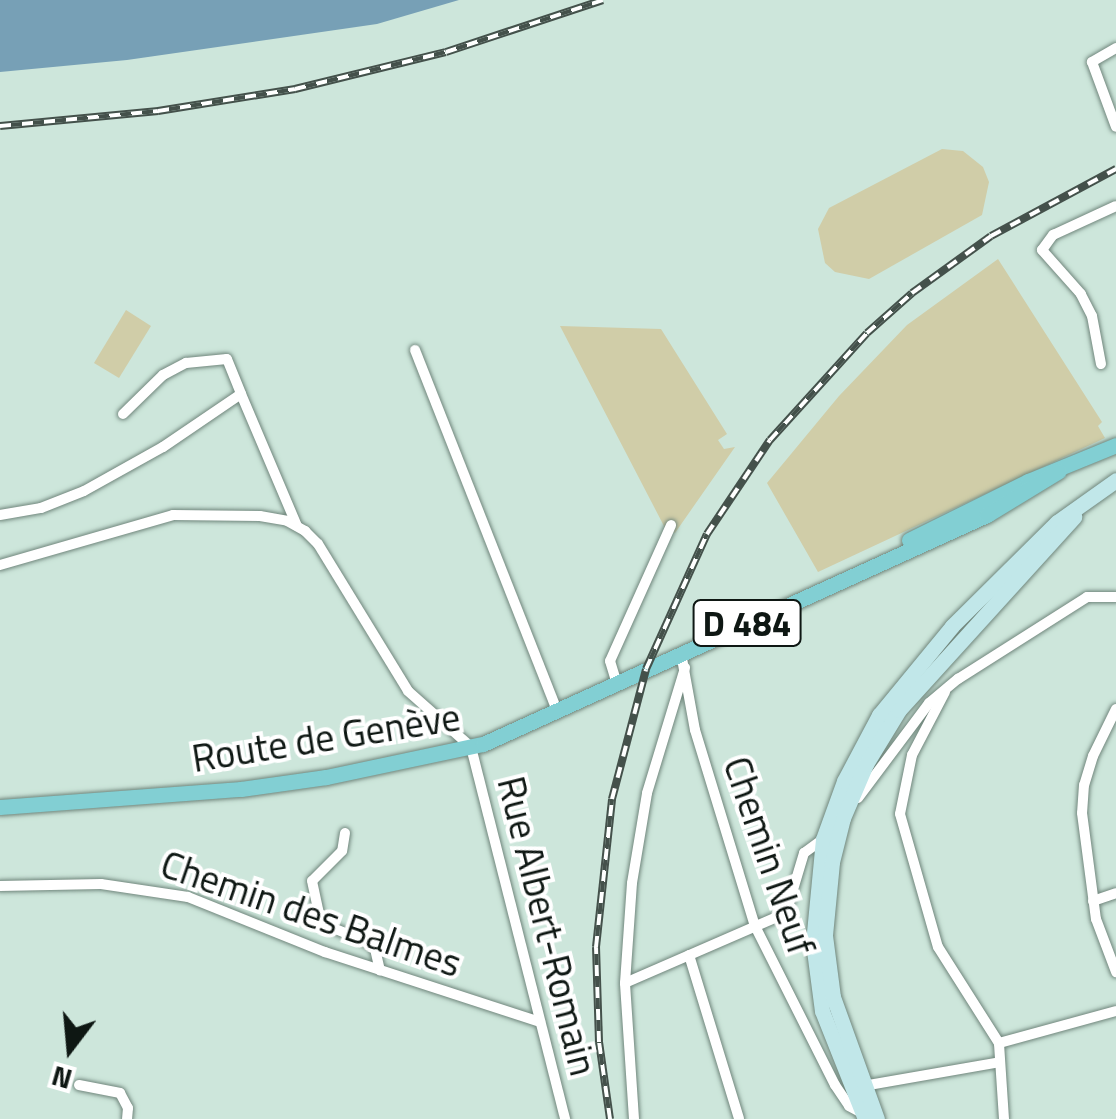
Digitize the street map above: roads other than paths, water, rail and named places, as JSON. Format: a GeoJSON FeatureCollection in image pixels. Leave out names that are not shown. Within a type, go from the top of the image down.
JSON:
{"type":"FeatureCollection","features":[{"type":"Feature","properties":{"kind":"main road","name":"Route de Genève"},"geometry":{"type":"LineString","coordinates":[[0,807],[242,789],[326,778],[471,748],[617,684],[684,660],[1028,481],[1116,445]]}},
{"type":"Feature","properties":{"kind":"main road"},"geometry":{"type":"LineString","coordinates":[[860,1086],[822,1011],[813,915],[823,839],[855,757],[913,672],[993,582],[1057,522],[1116,480]]}},
{"type":"Feature","properties":{"kind":"main road"},"geometry":{"type":"LineString","coordinates":[[868,1118],[833,997],[825,935],[832,862],[843,818],[866,764],[912,695],[1073,518],[1116,492]]}},
{"type":"Feature","properties":{"kind":"street"},"geometry":{"type":"LineString","coordinates":[[1116,48],[1092,62],[1116,127]]}},
{"type":"Feature","properties":{"kind":"street"},"geometry":{"type":"LineString","coordinates":[[1101,364],[1092,316],[1081,294],[1042,250],[1053,235],[1116,206]]}},
{"type":"Feature","properties":{"kind":"street"},"geometry":{"type":"LineString","coordinates":[[414,350],[557,711]]}},
{"type":"Feature","properties":{"kind":"street"},"geometry":{"type":"LineString","coordinates":[[123,414],[163,375],[186,364],[226,358],[296,526]]}},
{"type":"Feature","properties":{"kind":"street"},"geometry":{"type":"LineString","coordinates":[[0,515],[41,508],[84,491],[163,447],[241,394]]}},
{"type":"Feature","properties":{"kind":"street"},"geometry":{"type":"LineString","coordinates":[[0,565],[173,515],[260,516],[296,526],[318,544],[408,691],[471,748]]}},
{"type":"Feature","properties":{"kind":"street"},"geometry":{"type":"LineString","coordinates":[[617,684],[610,660],[671,525]]}},
{"type":"Feature","properties":{"kind":"street"},"geometry":{"type":"LineString","coordinates":[[843,818],[929,704],[958,679],[1087,597],[1116,597]]}},
{"type":"Feature","properties":{"kind":"street"},"geometry":{"type":"LineString","coordinates":[[634,1119],[626,984],[637,844],[684,660]]}},
{"type":"Feature","properties":{"kind":"street","name":"Chemin Neuf"},"geometry":{"type":"LineString","coordinates":[[684,660],[694,730],[755,926],[835,1085],[849,1106],[868,1118]]}},
{"type":"Feature","properties":{"kind":"street"},"geometry":{"type":"LineString","coordinates":[[946,692],[912,755],[900,814],[938,947],[999,1044],[1004,1119]]}},
{"type":"Feature","properties":{"kind":"street"},"geometry":{"type":"LineString","coordinates":[[1116,709],[1084,784],[1082,813],[1093,901],[1116,972]]}},
{"type":"Feature","properties":{"kind":"street","name":"Rue Albert-Romain"},"geometry":{"type":"LineString","coordinates":[[471,748],[565,1119]]}},
{"type":"Feature","properties":{"kind":"street"},"geometry":{"type":"LineString","coordinates":[[345,833],[342,852],[312,880],[322,923],[367,942],[374,949],[380,970]]}},
{"type":"Feature","properties":{"kind":"street"},"geometry":{"type":"LineString","coordinates":[[626,984],[790,908],[804,854],[823,839]]}},
{"type":"Feature","properties":{"kind":"street","name":"Chemin des Balmes"},"geometry":{"type":"LineString","coordinates":[[0,886],[148,888],[221,908],[380,970],[540,1022]]}},
{"type":"Feature","properties":{"kind":"street"},"geometry":{"type":"LineString","coordinates":[[1093,901],[1116,894]]}},
{"type":"Feature","properties":{"kind":"street"},"geometry":{"type":"LineString","coordinates":[[689,955],[739,1119]]}},
{"type":"Feature","properties":{"kind":"street"},"geometry":{"type":"LineString","coordinates":[[999,1044],[1116,1012]]}},
{"type":"Feature","properties":{"kind":"street"},"geometry":{"type":"LineString","coordinates":[[860,1086],[1000,1062]]}},
{"type":"Feature","properties":{"kind":"street"},"geometry":{"type":"LineString","coordinates":[[79,1085],[120,1093],[128,1108],[127,1119]]}},
{"type":"Feature","properties":{"kind":"water"},"geometry":{"type":"Polygon","coordinates":[[[0,0],[459,0],[377,24],[127,60],[0,72],[0,0]]]}},
{"type":"Feature","properties":{"kind":"railway"},"geometry":{"type":"LineString","coordinates":[[0,126],[158,111],[295,89],[446,52],[603,0]]}},
{"type":"Feature","properties":{"kind":"railway"},"geometry":{"type":"LineString","coordinates":[[610,1119],[599,1042],[596,947],[612,799],[646,669],[707,534],[770,440],[867,333],[912,293],[991,236],[1116,169]]}}]}
